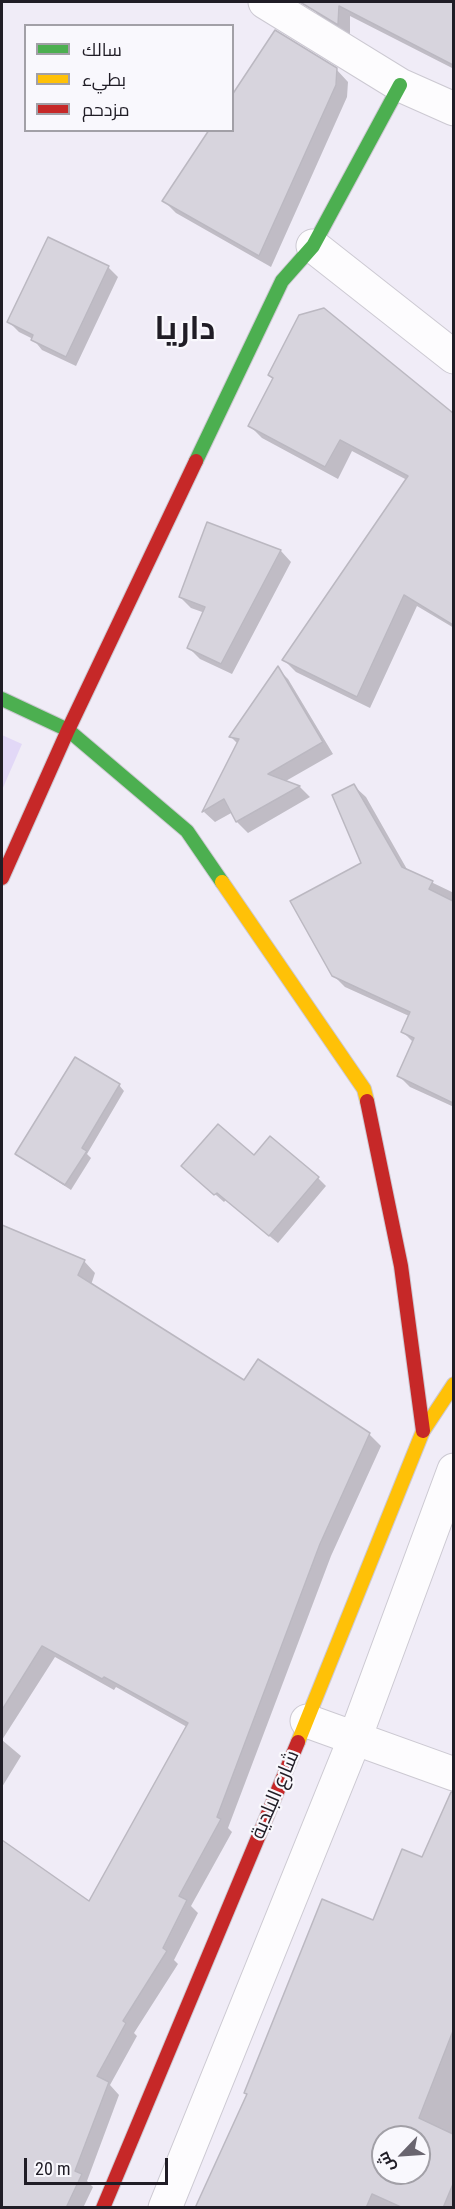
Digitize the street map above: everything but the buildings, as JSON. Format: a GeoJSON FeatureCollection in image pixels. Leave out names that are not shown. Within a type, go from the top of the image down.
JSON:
{"type":"FeatureCollection","features":[{"type":"Feature","properties":{"kind":"street"},"geometry":{"type":"LineString","coordinates":[[270,3],[400,85],[453,109]]}},
{"type":"Feature","properties":{"kind":"street"},"geometry":{"type":"LineString","coordinates":[[2,878],[68,730],[282,281],[313,246],[400,85]]}},
{"type":"Feature","properties":{"kind":"street"},"geometry":{"type":"LineString","coordinates":[[313,246],[453,357]]}},
{"type":"Feature","properties":{"kind":"street"},"geometry":{"type":"LineString","coordinates":[[2,699],[68,730],[187,831],[364,1089],[401,1266],[423,1431]]}},
{"type":"Feature","properties":{"kind":"street","name":"شارع البلدية"},"geometry":{"type":"LineString","coordinates":[[103,2208],[307,1721],[423,1431],[453,1384]]}},
{"type":"Feature","properties":{"kind":"street"},"geometry":{"type":"LineString","coordinates":[[165,2208],[355,1738],[453,1470]]}},
{"type":"Feature","properties":{"kind":"street"},"geometry":{"type":"LineString","coordinates":[[307,1721],[453,1774]]}},
{"type":"Feature","properties":{"kind":"shaded area"},"geometry":{"type":"Polygon","coordinates":[[[2,735],[22,744],[2,790],[2,735]]]}},
{"type":"Feature","properties":{"kind":"traffic: fast"},"geometry":{"type":"LineString","coordinates":[[196,461],[282,281],[313,246],[400,85]]}},
{"type":"Feature","properties":{"kind":"traffic: fast"},"geometry":{"type":"LineString","coordinates":[[2,699],[68,730],[187,831],[222,882]]}},
{"type":"Feature","properties":{"kind":"traffic: slow"},"geometry":{"type":"LineString","coordinates":[[222,882],[364,1089],[367,1101]]}},
{"type":"Feature","properties":{"kind":"traffic: slow"},"geometry":{"type":"LineString","coordinates":[[298,1742],[423,1431],[454,1384]]}},
{"type":"Feature","properties":{"kind":"traffic: jam"},"geometry":{"type":"LineString","coordinates":[[2,878],[68,730],[196,461]]}},
{"type":"Feature","properties":{"kind":"traffic: jam"},"geometry":{"type":"LineString","coordinates":[[367,1101],[401,1266],[423,1431]]}},
{"type":"Feature","properties":{"kind":"traffic: jam"},"geometry":{"type":"LineString","coordinates":[[103,2208],[298,1742]]}},
{"type":"Feature","properties":{"kind":"district","name":"داريا"},"geometry":{"type":"Point","coordinates":[185,331]}}]}
